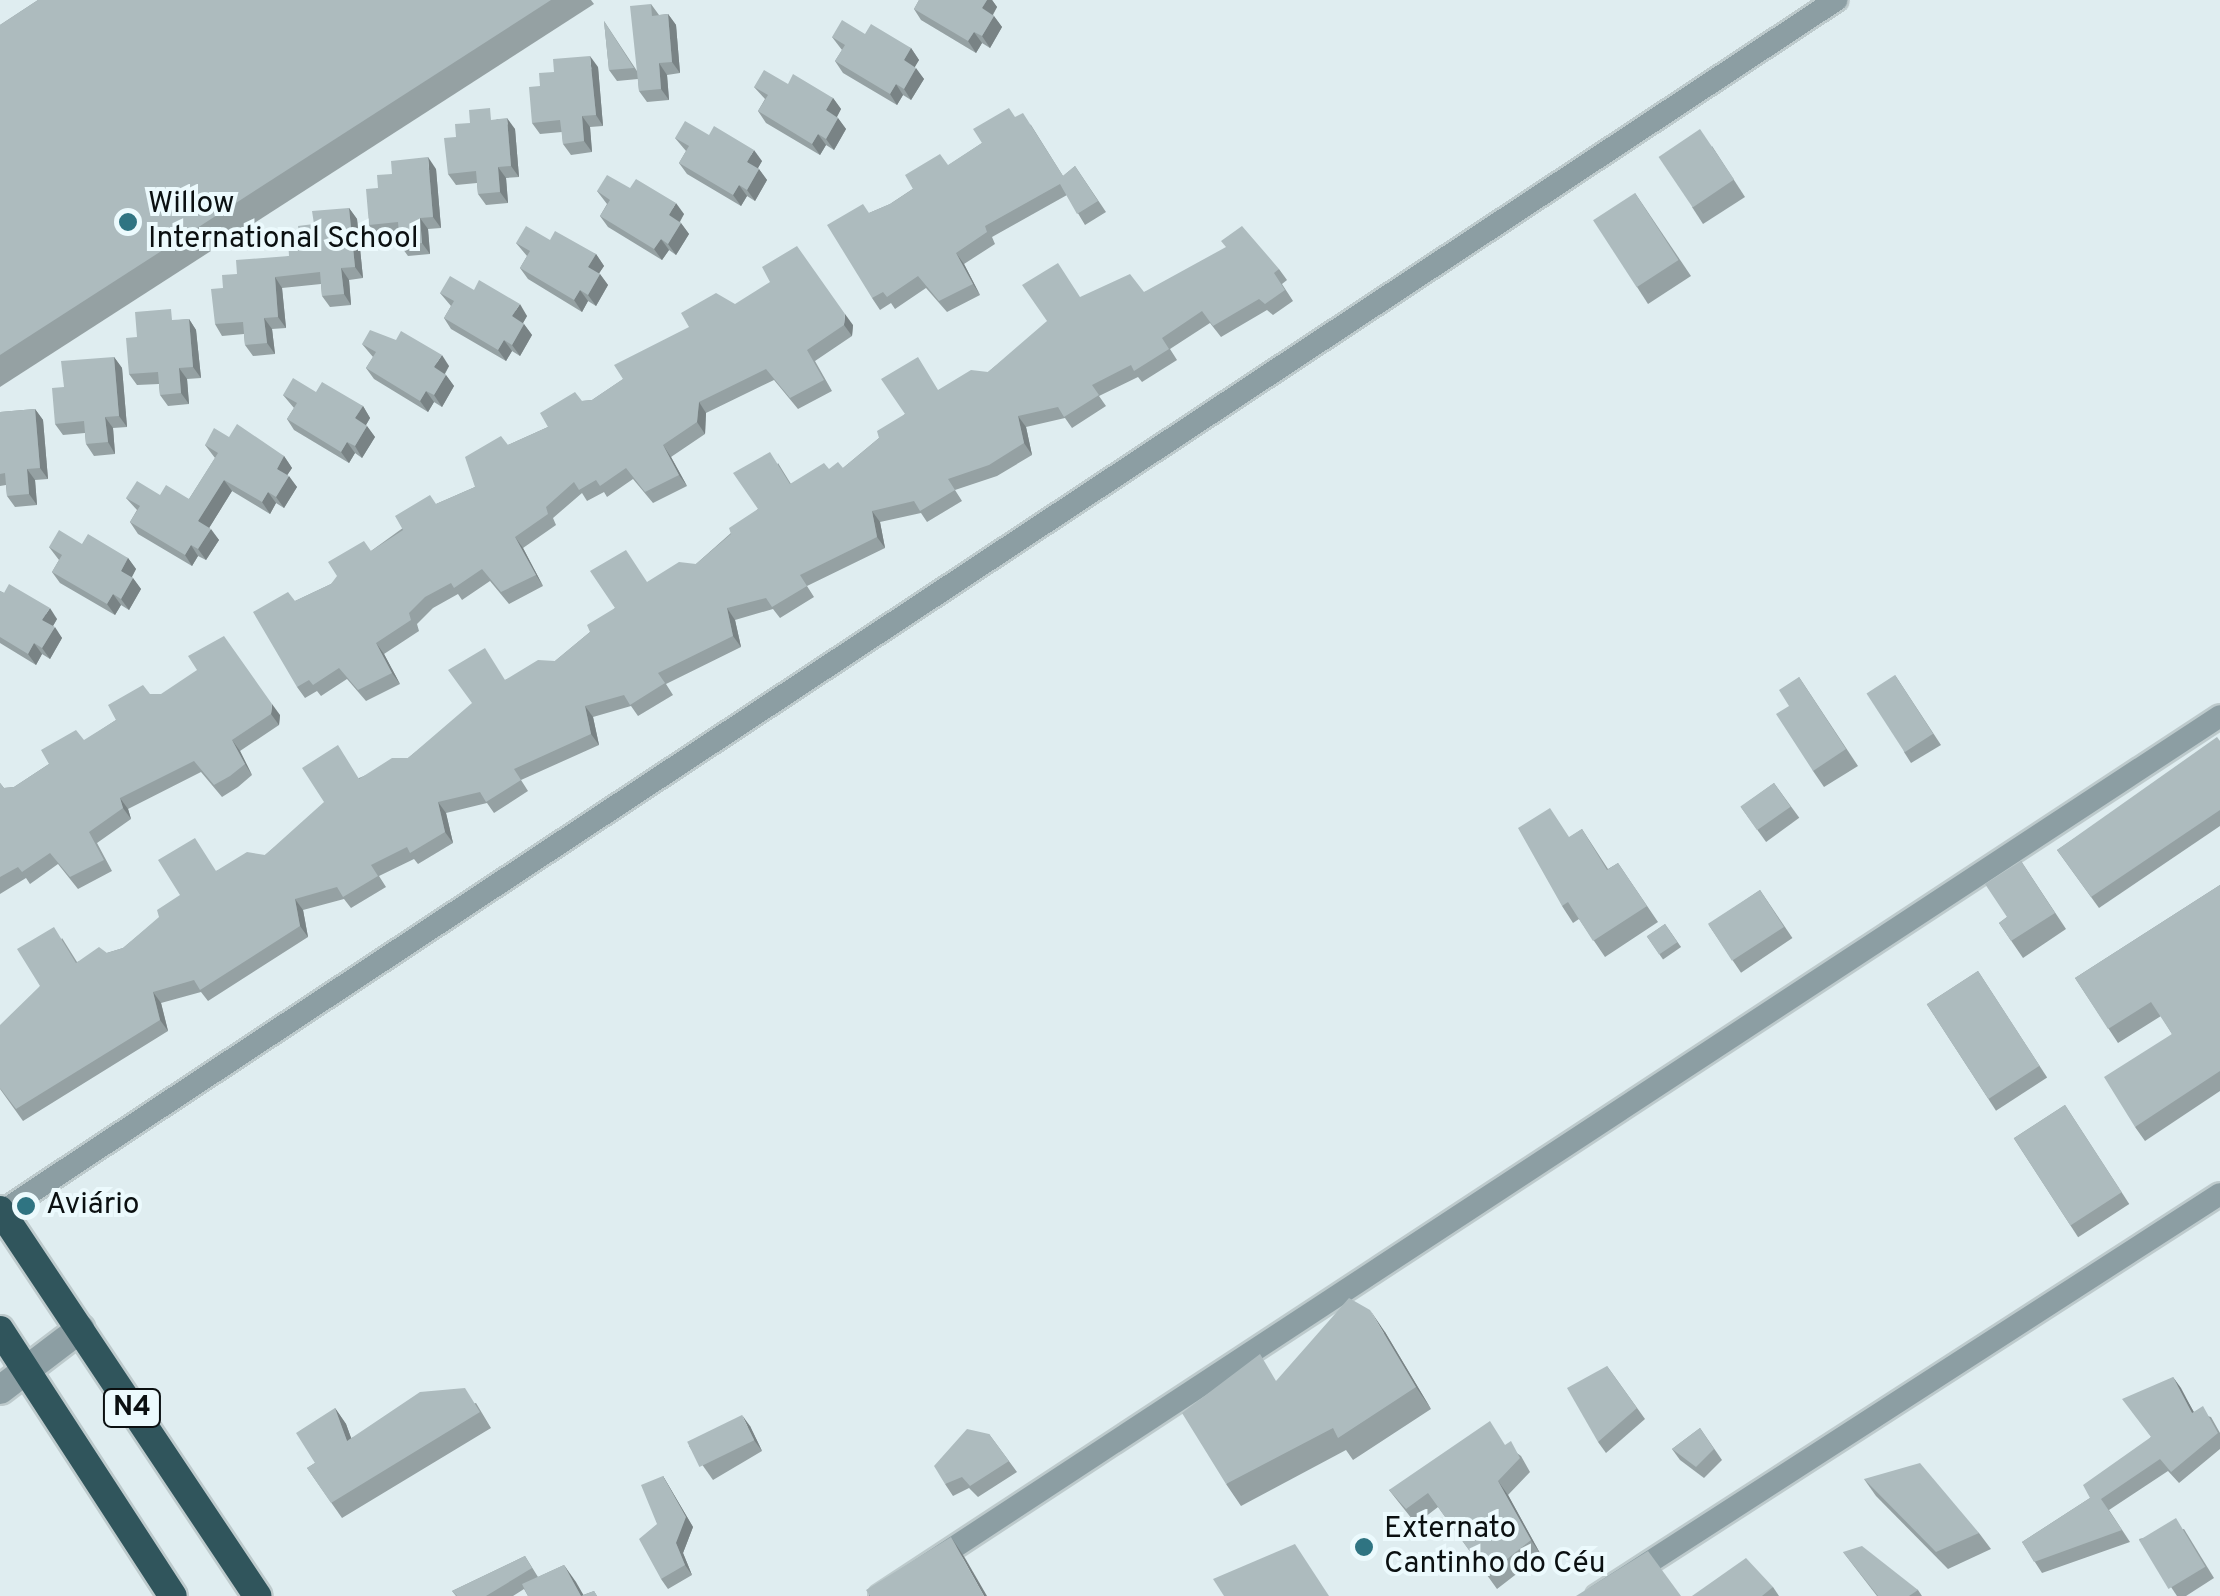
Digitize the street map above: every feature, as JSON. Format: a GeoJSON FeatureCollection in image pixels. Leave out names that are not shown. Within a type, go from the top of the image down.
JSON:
{"type":"FeatureCollection","features":[{"type":"Feature","properties":{"kind":"highway","name":"N4"},"geometry":{"type":"LineString","coordinates":[[0,1212],[257,1596]]}},
{"type":"Feature","properties":{"kind":"highway","name":"N4"},"geometry":{"type":"LineString","coordinates":[[0,1330],[173,1596]]}},
{"type":"Feature","properties":{"kind":"street"},"geometry":{"type":"LineString","coordinates":[[0,1212],[1836,0]]}},
{"type":"Feature","properties":{"kind":"street"},"geometry":{"type":"LineString","coordinates":[[880,1596],[2220,716]]}},
{"type":"Feature","properties":{"kind":"street"},"geometry":{"type":"LineString","coordinates":[[1598,1596],[2220,1194]]}},
{"type":"Feature","properties":{"kind":"street"},"geometry":{"type":"LineString","coordinates":[[0,1390],[80,1329]]}},
{"type":"Feature","properties":{"kind":"building","name":"Willow International School"},"geometry":{"type":"Polygon","coordinates":[[[38,0],[551,0],[0,355],[0,25],[38,0]]]}},
{"type":"Feature","properties":{"kind":"building"},"geometry":{"type":"Polygon","coordinates":[[[919,0],[987,0],[982,8],[994,16],[982,36],[974,32],[968,41],[914,9],[919,0]]]}},
{"type":"Feature","properties":{"kind":"building"},"geometry":{"type":"Polygon","coordinates":[[[651,4],[652,16],[668,14],[672,62],[659,63],[661,89],[639,91],[630,6],[651,4]]]}},
{"type":"Feature","properties":{"kind":"building"},"geometry":{"type":"Polygon","coordinates":[[[842,20],[865,34],[871,24],[911,48],[904,60],[916,68],[904,89],[896,84],[890,94],[835,61],[845,45],[832,37],[842,20]]]}},
{"type":"Feature","properties":{"kind":"building"},"geometry":{"type":"Polygon","coordinates":[[[604,21],[634,68],[609,70],[604,21]]]}},
{"type":"Feature","properties":{"kind":"building"},"geometry":{"type":"Polygon","coordinates":[[[590,56],[596,115],[582,116],[584,141],[563,144],[560,120],[532,123],[529,87],[540,86],[539,73],[554,72],[553,59],[590,56]]]}},
{"type":"Feature","properties":{"kind":"building"},"geometry":{"type":"Polygon","coordinates":[[[764,70],[788,84],[793,74],[833,98],[826,110],[838,118],[826,139],[818,134],[812,144],[758,111],[768,95],[754,87],[764,70]]]}},
{"type":"Feature","properties":{"kind":"building"},"geometry":{"type":"Polygon","coordinates":[[[490,108],[491,120],[507,118],[511,166],[498,167],[500,192],[478,194],[476,171],[448,174],[444,138],[456,137],[455,124],[470,123],[469,110],[490,108]]]}},
{"type":"Feature","properties":{"kind":"building"},"geometry":{"type":"Polygon","coordinates":[[[1009,108],[1015,117],[1023,113],[1063,176],[1075,166],[1098,201],[1077,214],[1060,184],[985,226],[987,232],[956,253],[973,284],[939,301],[918,276],[887,297],[883,292],[872,298],[827,225],[863,204],[869,213],[890,204],[913,189],[905,175],[940,154],[948,165],[982,143],[973,129],[1009,108]]]}},
{"type":"Feature","properties":{"kind":"building"},"geometry":{"type":"Polygon","coordinates":[[[685,121],[709,135],[714,126],[754,150],[747,162],[759,169],[747,190],[739,185],[733,195],[679,163],[689,146],[675,138],[685,121]]]}},
{"type":"Feature","properties":{"kind":"building"},"geometry":{"type":"Polygon","coordinates":[[[1700,129],[1734,180],[1693,208],[1659,157],[1700,129]]]}},
{"type":"Feature","properties":{"kind":"building"},"geometry":{"type":"Polygon","coordinates":[[[428,157],[433,217],[420,218],[422,243],[400,245],[398,222],[369,225],[366,189],[378,188],[377,175],[392,174],[391,161],[428,157]]]}},
{"type":"Feature","properties":{"kind":"building"},"geometry":{"type":"Polygon","coordinates":[[[607,175],[630,188],[636,179],[676,203],[669,215],[681,223],[668,244],[661,239],[654,249],[600,216],[610,200],[597,191],[607,175]]]}},
{"type":"Feature","properties":{"kind":"building"},"geometry":{"type":"Polygon","coordinates":[[[1635,193],[1679,260],[1637,287],[1593,220],[1635,193]]]}},
{"type":"Feature","properties":{"kind":"building"},"geometry":{"type":"Polygon","coordinates":[[[349,208],[355,267],[341,268],[344,294],[322,296],[320,272],[275,277],[278,317],[264,318],[267,343],[245,345],[243,322],[215,324],[211,289],[223,288],[222,275],[237,274],[236,260],[289,256],[288,239],[300,238],[298,226],[314,224],[312,211],[349,208]]]}},
{"type":"Feature","properties":{"kind":"building"},"geometry":{"type":"Polygon","coordinates":[[[526,226],[550,240],[555,231],[596,254],[588,267],[600,274],[588,295],[580,290],[574,300],[520,268],[530,251],[516,243],[526,226]]]}},
{"type":"Feature","properties":{"kind":"building"},"geometry":{"type":"Polygon","coordinates":[[[1242,226],[1279,269],[1274,273],[1285,290],[1265,304],[1259,299],[1213,326],[1202,311],[1162,338],[1169,349],[1134,371],[1131,365],[1092,385],[1099,395],[1064,417],[1058,407],[1018,416],[1024,443],[989,465],[948,479],[955,490],[920,511],[914,501],[872,511],[877,537],[800,575],[807,586],[772,607],[766,598],[727,608],[733,636],[658,673],[665,683],[630,705],[624,695],[585,706],[591,734],[514,769],[521,780],[486,802],[480,792],[438,802],[445,832],[410,853],[407,847],[371,865],[378,876],[343,897],[337,887],[295,899],[300,926],[200,990],[194,980],[153,992],[160,1020],[16,1109],[0,1088],[0,1025],[40,986],[17,949],[54,927],[76,963],[99,947],[107,953],[123,948],[159,917],[157,910],[180,895],[158,860],[195,838],[216,871],[247,852],[265,855],[324,802],[302,768],[338,745],[359,779],[392,758],[408,758],[472,703],[448,670],[485,648],[505,680],[538,660],[555,661],[590,632],[587,625],[615,608],[590,571],[626,550],[647,582],[679,562],[696,564],[731,534],[729,528],[758,509],[733,473],[770,452],[790,484],[824,463],[829,469],[838,462],[843,468],[879,438],[877,431],[905,414],[881,379],[918,357],[938,390],[971,370],[988,372],[1047,321],[1022,285],[1058,263],[1080,297],[1130,274],[1144,292],[1226,247],[1221,241],[1242,226]]]}},
{"type":"Feature","properties":{"kind":"building"},"geometry":{"type":"Polygon","coordinates":[[[797,246],[845,314],[844,325],[807,350],[824,380],[790,398],[766,369],[699,402],[697,422],[663,445],[679,475],[645,492],[626,468],[600,486],[596,480],[579,490],[574,482],[546,507],[548,514],[515,537],[536,575],[501,592],[482,569],[454,588],[451,583],[425,597],[409,613],[411,620],[376,643],[392,673],[358,690],[339,668],[313,685],[309,680],[297,687],[253,612],[288,592],[295,601],[331,584],[337,576],[328,562],[364,541],[371,551],[403,530],[395,516],[430,495],[436,504],[475,487],[465,457],[501,436],[508,445],[548,427],[540,413],[575,392],[582,401],[592,400],[623,379],[614,365],[689,327],[681,313],[716,293],[735,304],[770,282],[762,267],[797,246]]]}},
{"type":"Feature","properties":{"kind":"building"},"geometry":{"type":"Polygon","coordinates":[[[450,276],[474,290],[479,280],[520,304],[512,316],[524,324],[512,345],[504,340],[498,350],[444,318],[454,301],[440,293],[450,276]]]}},
{"type":"Feature","properties":{"kind":"building"},"geometry":{"type":"Polygon","coordinates":[[[171,309],[172,320],[189,319],[193,367],[179,368],[181,393],[160,395],[158,372],[129,374],[126,338],[137,337],[135,312],[171,309]]]}},
{"type":"Feature","properties":{"kind":"building"},"geometry":{"type":"Polygon","coordinates":[[[370,330],[396,340],[401,331],[442,355],[434,367],[446,375],[434,395],[426,391],[420,401],[366,368],[376,352],[362,344],[370,330]]]}},
{"type":"Feature","properties":{"kind":"building"},"geometry":{"type":"Polygon","coordinates":[[[114,357],[119,416],[105,417],[108,442],[86,444],[84,421],[55,424],[52,388],[64,387],[61,361],[114,357]]]}},
{"type":"Feature","properties":{"kind":"building"},"geometry":{"type":"Polygon","coordinates":[[[293,378],[316,392],[322,382],[363,406],[355,418],[367,426],[355,446],[347,442],[341,452],[287,419],[297,403],[283,395],[293,378]]]}},
{"type":"Feature","properties":{"kind":"building"},"geometry":{"type":"Polygon","coordinates":[[[35,409],[40,468],[27,469],[29,494],[7,496],[5,473],[0,474],[0,412],[35,409]]]}},
{"type":"Feature","properties":{"kind":"building"},"geometry":{"type":"Polygon","coordinates":[[[237,424],[284,456],[277,469],[289,476],[276,497],[268,492],[262,502],[224,480],[198,521],[211,529],[198,549],[191,545],[185,555],[130,522],[140,506],[126,498],[137,481],[160,495],[166,485],[189,499],[218,453],[205,445],[214,428],[229,437],[237,424]]]}},
{"type":"Feature","properties":{"kind":"building"},"geometry":{"type":"Polygon","coordinates":[[[59,530],[82,544],[88,534],[128,558],[121,571],[133,578],[121,599],[113,594],[107,604],[52,572],[62,555],[49,547],[59,530]]]}},
{"type":"Feature","properties":{"kind":"building"},"geometry":{"type":"Polygon","coordinates":[[[9,584],[50,608],[42,620],[55,627],[42,648],[34,643],[28,654],[0,637],[0,591],[4,593],[9,584]]]}},
{"type":"Feature","properties":{"kind":"building"},"geometry":{"type":"Polygon","coordinates":[[[224,636],[272,704],[271,714],[232,740],[245,764],[214,785],[194,761],[120,798],[123,808],[89,832],[104,860],[70,877],[50,853],[22,872],[18,867],[0,877],[0,783],[4,788],[14,787],[49,764],[41,750],[76,730],[84,740],[116,720],[108,705],[143,685],[150,694],[161,694],[197,670],[188,656],[224,636]]]}},
{"type":"Feature","properties":{"kind":"building"},"geometry":{"type":"Polygon","coordinates":[[[1895,675],[1933,734],[1905,752],[1866,694],[1895,675]]]}},
{"type":"Feature","properties":{"kind":"building"},"geometry":{"type":"Polygon","coordinates":[[[1799,677],[1846,749],[1813,771],[1776,714],[1789,706],[1779,690],[1799,677]]]}},
{"type":"Feature","properties":{"kind":"building"},"geometry":{"type":"Polygon","coordinates":[[[2217,737],[2220,810],[2091,897],[2057,850],[2217,737]]]}},
{"type":"Feature","properties":{"kind":"building"},"geometry":{"type":"Polygon","coordinates":[[[1774,783],[1791,807],[1757,830],[1740,807],[1774,783]]]}},
{"type":"Feature","properties":{"kind":"building"},"geometry":{"type":"Polygon","coordinates":[[[1550,808],[1569,837],[1582,829],[1607,870],[1618,863],[1647,906],[1593,941],[1568,902],[1562,906],[1518,828],[1550,808]]]}},
{"type":"Feature","properties":{"kind":"building"},"geometry":{"type":"Polygon","coordinates":[[[2021,861],[2055,913],[2011,941],[1999,923],[2007,917],[1985,884],[2021,861]]]}},
{"type":"Feature","properties":{"kind":"building"},"geometry":{"type":"Polygon","coordinates":[[[2220,885],[2220,1071],[2135,1127],[2104,1077],[2172,1034],[2151,1002],[2108,1029],[2075,978],[2220,885]]]}},
{"type":"Feature","properties":{"kind":"building"},"geometry":{"type":"Polygon","coordinates":[[[1760,890],[1784,927],[1732,961],[1708,924],[1760,890]]]}},
{"type":"Feature","properties":{"kind":"building"},"geometry":{"type":"Polygon","coordinates":[[[1665,924],[1677,942],[1659,955],[1647,936],[1665,924]]]}},
{"type":"Feature","properties":{"kind":"building"},"geometry":{"type":"Polygon","coordinates":[[[1978,971],[2040,1066],[1988,1099],[1927,1004],[1978,971]]]}},
{"type":"Feature","properties":{"kind":"building"},"geometry":{"type":"Polygon","coordinates":[[[2065,1105],[2122,1192],[2070,1225],[2014,1138],[2065,1105]]]}},
{"type":"Feature","properties":{"kind":"building"},"geometry":{"type":"Polygon","coordinates":[[[1349,1298],[1370,1310],[1416,1387],[1338,1438],[1333,1428],[1226,1484],[1182,1413],[1260,1354],[1276,1381],[1349,1298]]]}},
{"type":"Feature","properties":{"kind":"building"},"geometry":{"type":"Polygon","coordinates":[[[1607,1366],[1637,1408],[1598,1442],[1567,1388],[1607,1366]]]}},
{"type":"Feature","properties":{"kind":"building"},"geometry":{"type":"Polygon","coordinates":[[[2173,1377],[2192,1413],[2203,1406],[2218,1433],[2171,1472],[2160,1459],[2101,1499],[2122,1530],[2034,1562],[2022,1542],[2090,1498],[2083,1485],[2151,1437],[2122,1399],[2173,1377]]]}},
{"type":"Feature","properties":{"kind":"building"},"geometry":{"type":"Polygon","coordinates":[[[465,1388],[480,1412],[331,1503],[307,1468],[315,1463],[296,1433],[335,1408],[347,1441],[420,1392],[465,1388]]]}},
{"type":"Feature","properties":{"kind":"building"},"geometry":{"type":"Polygon","coordinates":[[[742,1415],[754,1440],[699,1467],[687,1442],[742,1415]]]}},
{"type":"Feature","properties":{"kind":"building"},"geometry":{"type":"Polygon","coordinates":[[[1490,1421],[1505,1445],[1511,1441],[1520,1458],[1498,1481],[1531,1540],[1487,1575],[1428,1493],[1406,1509],[1389,1490],[1490,1421]]]}},
{"type":"Feature","properties":{"kind":"building"},"geometry":{"type":"Polygon","coordinates":[[[1700,1428],[1714,1449],[1696,1467],[1672,1449],[1700,1428]]]}},
{"type":"Feature","properties":{"kind":"building"},"geometry":{"type":"Polygon","coordinates":[[[967,1429],[989,1434],[1009,1461],[970,1486],[962,1477],[945,1484],[934,1466],[967,1429]]]}},
{"type":"Feature","properties":{"kind":"building"},"geometry":{"type":"Polygon","coordinates":[[[1920,1463],[1979,1533],[1936,1552],[1864,1479],[1920,1463]]]}},
{"type":"Feature","properties":{"kind":"building"},"geometry":{"type":"Polygon","coordinates":[[[663,1476],[686,1517],[676,1543],[685,1565],[661,1579],[639,1539],[657,1524],[641,1485],[663,1476]]]}},
{"type":"Feature","properties":{"kind":"building"},"geometry":{"type":"Polygon","coordinates":[[[2176,1518],[2205,1567],[2168,1589],[2139,1540],[2176,1518]]]}},
{"type":"Feature","properties":{"kind":"building"},"geometry":{"type":"Polygon","coordinates":[[[951,1537],[984,1596],[870,1596],[866,1590],[951,1537]]]}},
{"type":"Feature","properties":{"kind":"building"},"geometry":{"type":"Polygon","coordinates":[[[1295,1544],[1329,1596],[1224,1596],[1213,1579],[1295,1544]]]}},
{"type":"Feature","properties":{"kind":"building"},"geometry":{"type":"Polygon","coordinates":[[[1862,1546],[1918,1590],[1909,1596],[1878,1596],[1843,1552],[1862,1546]]]}},
{"type":"Feature","properties":{"kind":"building"},"geometry":{"type":"Polygon","coordinates":[[[1648,1551],[1681,1596],[1576,1596],[1648,1551]]]}},
{"type":"Feature","properties":{"kind":"building"},"geometry":{"type":"Polygon","coordinates":[[[525,1556],[532,1568],[486,1596],[457,1596],[452,1591],[525,1556]]]}},
{"type":"Feature","properties":{"kind":"building"},"geometry":{"type":"Polygon","coordinates":[[[1746,1558],[1773,1587],[1762,1596],[1692,1596],[1746,1558]]]}},
{"type":"Feature","properties":{"kind":"building"},"geometry":{"type":"Polygon","coordinates":[[[564,1565],[581,1596],[528,1596],[522,1584],[564,1565]]]}},
{"type":"Feature","properties":{"kind":"place","name":"Willow International School"},"geometry":{"type":"Point","coordinates":[128,222]}},
{"type":"Feature","properties":{"kind":"place","name":"Aviário"},"geometry":{"type":"Point","coordinates":[26,1206]}},
{"type":"Feature","properties":{"kind":"place","name":"Externato Cantinho do Céu"},"geometry":{"type":"Point","coordinates":[1364,1547]}}]}
